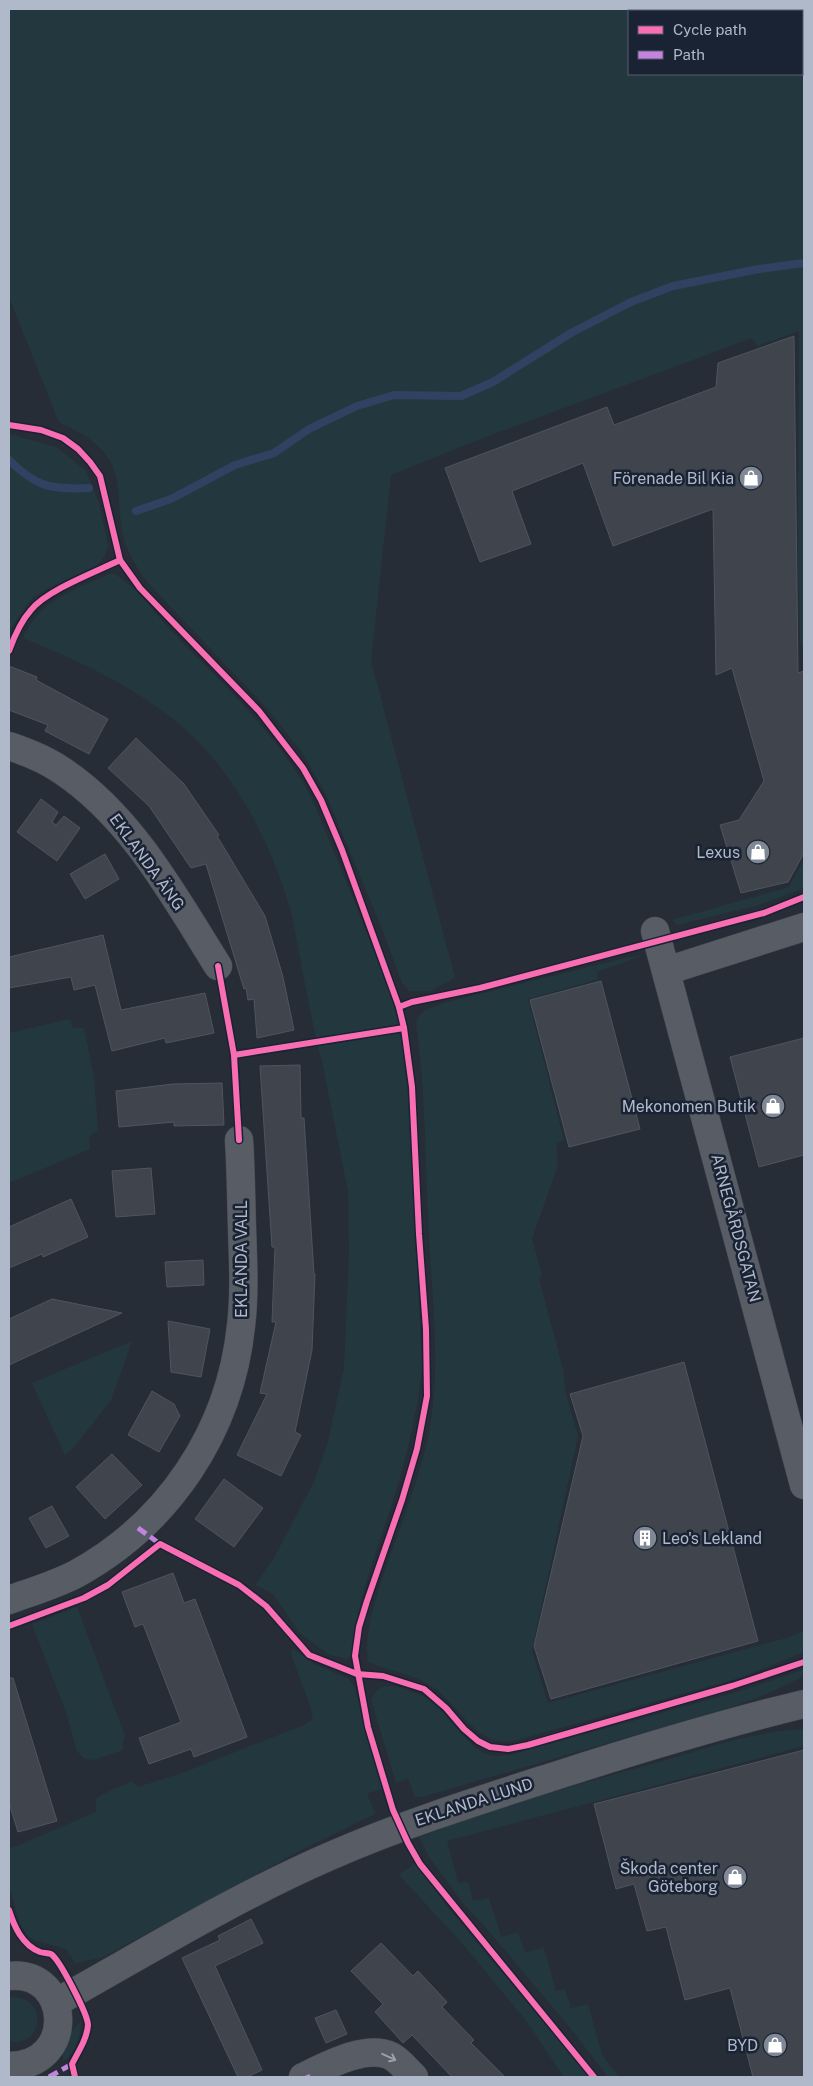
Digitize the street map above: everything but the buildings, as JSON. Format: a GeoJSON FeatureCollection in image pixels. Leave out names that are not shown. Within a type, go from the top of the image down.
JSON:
{"type":"FeatureCollection","features":[{"type":"Feature","properties":{"kind":"street","name":"EKLANDA ÄNG"},"geometry":{"type":"LineString","coordinates":[[9,746],[33,755],[60,770],[109,810],[127,830],[166,883],[218,966]]}},
{"type":"Feature","properties":{"kind":"street"},"geometry":{"type":"LineString","coordinates":[[666,971],[804,927]]}},
{"type":"Feature","properties":{"kind":"street","name":"ARNEGÅRDSGATAN"},"geometry":{"type":"LineString","coordinates":[[655,931],[804,1485]]}},
{"type":"Feature","properties":{"kind":"street","name":"EKLANDA VALL"},"geometry":{"type":"LineString","coordinates":[[9,1600],[74,1574],[102,1557],[152,1517],[175,1492],[207,1442],[220,1415],[230,1382],[242,1326],[243,1277],[239,1140]]}},
{"type":"Feature","properties":{"kind":"street","name":"EKLANDA LUND"},"geometry":{"type":"LineString","coordinates":[[55,2003],[217,1911],[326,1858],[390,1830],[440,1812],[621,1755],[804,1704]]}},
{"type":"Feature","properties":{"kind":"street"},"geometry":{"type":"LineString","coordinates":[[9,1976],[20,1976],[35,1980],[47,1990],[58,2010],[59,2027],[54,2043],[43,2055],[24,2069]]}},
{"type":"Feature","properties":{"kind":"street"},"geometry":{"type":"LineString","coordinates":[[303,2077],[357,2054],[384,2053],[393,2057],[414,2077]]}},
{"type":"Feature","properties":{"kind":"green space"},"geometry":{"type":"Polygon","coordinates":[[[9,9],[804,9],[804,654],[800,639],[798,555],[799,331],[757,346],[752,338],[470,443],[391,475],[371,661],[455,978],[430,991],[410,991],[402,983],[381,926],[326,794],[302,752],[264,705],[148,583],[130,555],[125,543],[121,525],[117,479],[109,458],[92,440],[59,422],[9,297],[9,9]]]}},
{"type":"Feature","properties":{"kind":"green space"},"geometry":{"type":"Polygon","coordinates":[[[9,434],[56,447],[86,471],[99,503],[108,545],[105,556],[97,565],[32,598],[9,631],[9,434]]]}},
{"type":"Feature","properties":{"kind":"green space"},"geometry":{"type":"Polygon","coordinates":[[[112,573],[120,577],[144,600],[174,634],[239,700],[284,754],[302,781],[320,817],[388,985],[396,1008],[398,1026],[316,1038],[293,919],[280,879],[256,823],[223,771],[204,747],[182,726],[141,696],[92,669],[23,638],[38,614],[49,605],[72,590],[112,573]]]}},
{"type":"Feature","properties":{"kind":"green space"},"geometry":{"type":"Polygon","coordinates":[[[804,860],[804,886],[800,890],[755,906],[677,925],[672,920],[789,887],[804,860]]]}},
{"type":"Feature","properties":{"kind":"green space"},"geometry":{"type":"Polygon","coordinates":[[[641,956],[597,972],[598,979],[528,999],[564,1140],[556,1144],[558,1165],[532,1239],[542,1275],[539,1279],[563,1369],[566,1394],[578,1436],[532,1650],[548,1703],[790,1637],[804,1631],[804,1652],[739,1678],[517,1740],[502,1741],[490,1738],[479,1732],[441,1693],[430,1685],[368,1662],[367,1640],[373,1608],[424,1455],[432,1412],[434,1386],[435,1336],[423,1102],[416,1023],[423,1012],[444,1003],[629,957],[641,956]]]}},
{"type":"Feature","properties":{"kind":"green space"},"geometry":{"type":"Polygon","coordinates":[[[70,1019],[73,1028],[84,1028],[94,1077],[98,1130],[89,1137],[90,1149],[9,1183],[9,1033],[70,1019]]]}},
{"type":"Feature","properties":{"kind":"green space"},"geometry":{"type":"Polygon","coordinates":[[[402,1032],[408,1077],[422,1367],[417,1405],[404,1461],[356,1620],[351,1656],[347,1659],[329,1655],[300,1633],[273,1594],[256,1585],[274,1558],[314,1482],[328,1442],[344,1368],[349,1254],[348,1192],[322,1061],[317,1045],[402,1032]]]}},
{"type":"Feature","properties":{"kind":"green space"},"geometry":{"type":"Polygon","coordinates":[[[132,1341],[111,1400],[74,1447],[65,1455],[32,1383],[132,1341]]]}},
{"type":"Feature","properties":{"kind":"green space"},"geometry":{"type":"Polygon","coordinates":[[[77,1607],[125,1736],[123,1750],[94,1760],[85,1759],[77,1751],[66,1712],[32,1624],[77,1607]]]}},
{"type":"Feature","properties":{"kind":"green space"},"geometry":{"type":"Polygon","coordinates":[[[292,1648],[314,1664],[349,1679],[354,1686],[383,1789],[367,1793],[375,1814],[307,1847],[101,1958],[75,1963],[66,1949],[35,1940],[28,1936],[20,1924],[9,1886],[9,1848],[96,1812],[96,1799],[132,1781],[138,1787],[185,1772],[306,1724],[313,1719],[291,1654],[292,1648]]]}},
{"type":"Feature","properties":{"kind":"green space"},"geometry":{"type":"Polygon","coordinates":[[[803,1670],[804,1675],[785,1685],[757,1698],[728,1708],[422,1797],[415,1797],[408,1778],[396,1783],[371,1699],[379,1689],[389,1686],[423,1696],[441,1710],[468,1740],[484,1753],[503,1756],[737,1692],[803,1670]]]}},
{"type":"Feature","properties":{"kind":"green space"},"geometry":{"type":"Polygon","coordinates":[[[804,1729],[804,1746],[447,1841],[458,1883],[468,1882],[473,1901],[489,1898],[501,1937],[518,1933],[525,1952],[544,1948],[556,1991],[565,1989],[571,2008],[588,2004],[602,2055],[619,2077],[608,2077],[571,2029],[463,1903],[429,1857],[419,1837],[505,1807],[708,1747],[766,1733],[804,1729]]]}},
{"type":"Feature","properties":{"kind":"green space"},"geometry":{"type":"Polygon","coordinates":[[[415,1863],[445,1904],[589,2077],[564,2077],[528,2023],[462,1943],[399,1875],[415,1863]]]}},
{"type":"Feature","properties":{"kind":"green space"},"geometry":{"type":"Polygon","coordinates":[[[14,1997],[25,2000],[33,2006],[37,2014],[37,2023],[34,2031],[28,2038],[20,2042],[9,2041],[9,1998],[14,1997]]]}},
{"type":"Feature","properties":{"kind":"green space"},"geometry":{"type":"Polygon","coordinates":[[[81,2022],[74,2050],[63,2061],[63,2050],[67,2039],[81,2022]]]}},
{"type":"Feature","properties":{"kind":"waterway"},"geometry":{"type":"LineString","coordinates":[[136,511],[171,499],[235,465],[274,453],[309,429],[357,406],[394,395],[461,396],[493,382],[571,333],[631,302],[673,286],[759,269],[804,263]]}},
{"type":"Feature","properties":{"kind":"waterway"},"geometry":{"type":"LineString","coordinates":[[9,460],[28,476],[45,485],[65,488],[89,488]]}},
{"type":"Feature","properties":{"kind":"marked path"},"geometry":{"type":"LineString","coordinates":[[138,1528],[160,1544]]}},
{"type":"Feature","properties":{"kind":"marked path"},"geometry":{"type":"LineString","coordinates":[[49,2077],[72,2064]]}},
{"type":"Feature","properties":{"kind":"cycle path"},"geometry":{"type":"LineString","coordinates":[[9,425],[41,430],[63,438],[78,449],[90,462],[100,476],[120,560],[140,588],[259,711],[303,768],[321,800],[342,850],[399,1007],[404,1028],[412,1087],[419,1234],[426,1329],[427,1396],[417,1449],[402,1500],[359,1627],[355,1656],[368,1727],[393,1810],[408,1843],[420,1864],[594,2077]]}},
{"type":"Feature","properties":{"kind":"cycle path"},"geometry":{"type":"LineString","coordinates":[[9,651],[27,614],[38,603],[48,595],[120,560]]}},
{"type":"Feature","properties":{"kind":"cycle path"},"geometry":{"type":"LineString","coordinates":[[399,1007],[412,1002],[480,988],[764,913],[804,897]]}},
{"type":"Feature","properties":{"kind":"cycle path"},"geometry":{"type":"LineString","coordinates":[[218,966],[234,1055],[239,1140]]}},
{"type":"Feature","properties":{"kind":"cycle path"},"geometry":{"type":"LineString","coordinates":[[234,1055],[404,1028]]}},
{"type":"Feature","properties":{"kind":"cycle path"},"geometry":{"type":"LineString","coordinates":[[9,1626],[84,1598],[108,1585],[160,1544],[239,1585],[266,1606],[309,1655],[357,1674],[383,1676],[424,1689],[446,1708],[464,1729],[478,1741],[490,1747],[508,1749],[528,1745],[732,1686],[804,1662]]}},
{"type":"Feature","properties":{"kind":"cycle path"},"geometry":{"type":"LineString","coordinates":[[9,1910],[16,1928],[28,1945],[40,1952],[51,1954],[55,1958],[67,1976],[87,2019],[88,2025],[84,2040],[72,2064],[75,2077]]}},
{"type":"Feature","properties":{"kind":"place","name":"Förenade Bil Kia"},"geometry":{"type":"Point","coordinates":[751,478]}},
{"type":"Feature","properties":{"kind":"place","name":"Lexus"},"geometry":{"type":"Point","coordinates":[758,852]}},
{"type":"Feature","properties":{"kind":"place","name":"Mekonomen Butik"},"geometry":{"type":"Point","coordinates":[773,1106]}},
{"type":"Feature","properties":{"kind":"place","name":"Leo's Lekland"},"geometry":{"type":"Point","coordinates":[645,1538]}},
{"type":"Feature","properties":{"kind":"place","name":"Škoda center Göteborg"},"geometry":{"type":"Point","coordinates":[735,1877]}},
{"type":"Feature","properties":{"kind":"place","name":"BYD"},"geometry":{"type":"Point","coordinates":[775,2045]}}]}
